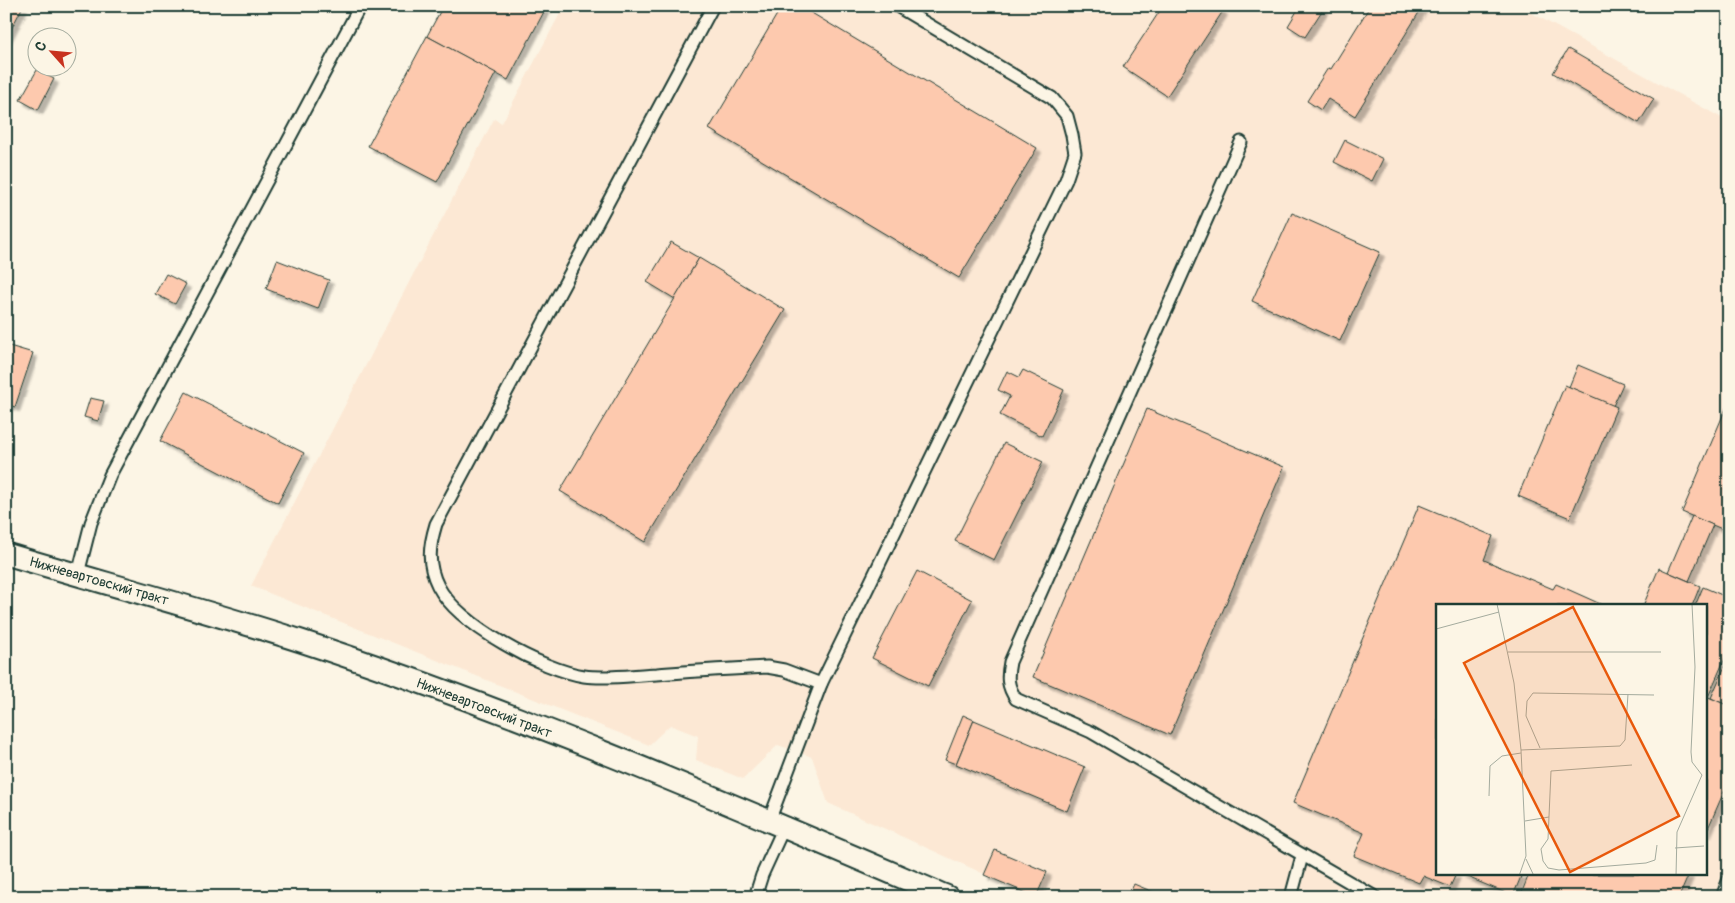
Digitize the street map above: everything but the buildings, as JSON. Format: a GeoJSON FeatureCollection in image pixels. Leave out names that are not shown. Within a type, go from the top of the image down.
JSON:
{"type":"FeatureCollection","features":[{"type":"Feature","properties":{"kind":"street","name":"Нижневартовский тракт"},"geometry":{"type":"LineString","coordinates":[[6,554],[293,639],[397,675],[564,738],[777,824],[948,897]]}},
{"type":"Feature","properties":{"kind":"lane"},"geometry":{"type":"LineString","coordinates":[[78,574],[91,523],[110,475],[360,6]]}},
{"type":"Feature","properties":{"kind":"lane"},"geometry":{"type":"LineString","coordinates":[[713,6],[436,524],[429,549],[438,586],[463,615],[538,663],[584,676],[612,677],[767,667],[784,670],[820,684]]}},
{"type":"Feature","properties":{"kind":"lane"},"geometry":{"type":"LineString","coordinates":[[755,897],[820,684],[1058,198],[1075,153],[1067,116],[1052,98],[897,6]]}},
{"type":"Feature","properties":{"kind":"lane"},"geometry":{"type":"LineString","coordinates":[[1241,142],[1010,662],[1007,677],[1009,689],[1016,699],[1091,732],[1375,897]]}},
{"type":"Feature","properties":{"kind":"lane"},"geometry":{"type":"LineString","coordinates":[[1290,897],[1302,856]]}},
{"type":"Feature","properties":{"kind":"lane"},"geometry":{"type":"LineString","coordinates":[[1722,897],[1729,879]]}},
{"type":"Feature","properties":{"kind":"shaded area"},"geometry":{"type":"Polygon","coordinates":[[[564,6],[1519,6],[1729,122],[1729,897],[1035,897],[828,803],[812,757],[778,745],[743,779],[696,760],[698,736],[670,725],[649,745],[251,586],[494,119],[502,123],[564,6]]]}}]}
